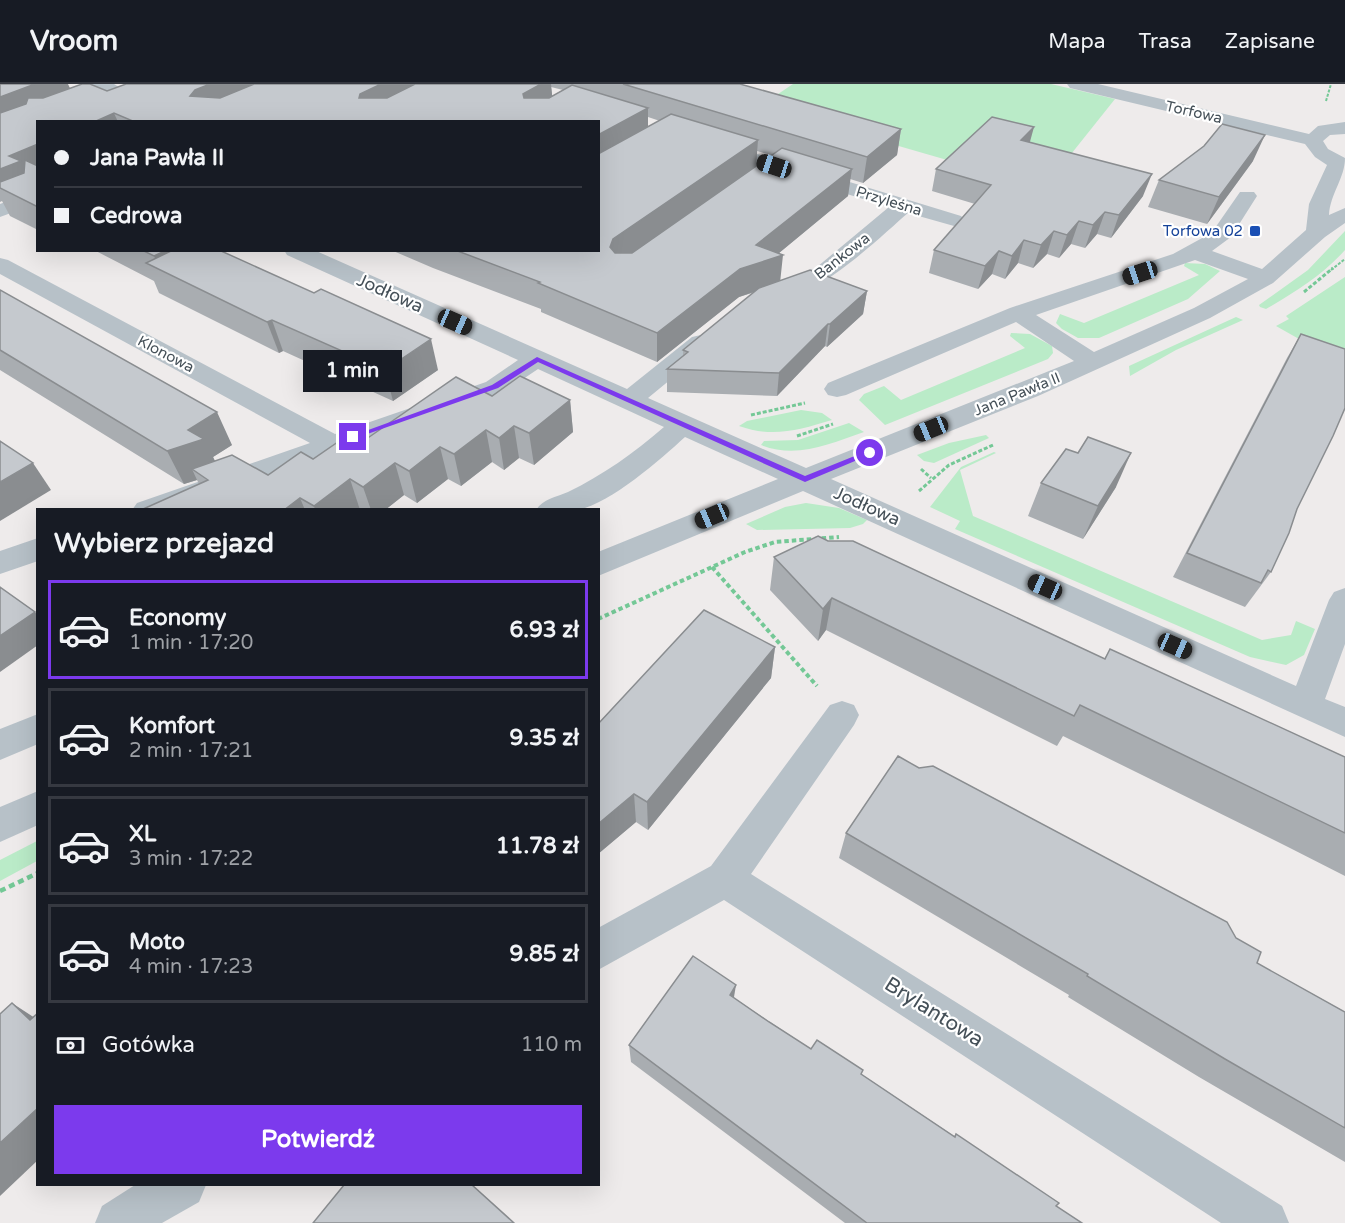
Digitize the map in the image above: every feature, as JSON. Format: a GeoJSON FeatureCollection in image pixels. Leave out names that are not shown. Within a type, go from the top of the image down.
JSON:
{"type":"FeatureCollection","features":[{"type":"Feature","properties":{"kind":"street"},"geometry":{"type":"LineString","coordinates":[[97,92],[116,91],[136,84]]}},
{"type":"Feature","properties":{"kind":"street","name":"Torfowa"},"geometry":{"type":"LineString","coordinates":[[1076,84],[1312,140]]}},
{"type":"Feature","properties":{"kind":"street"},"geometry":{"type":"LineString","coordinates":[[1317,232],[1318,204],[1341,164],[1322,154],[1312,140],[1325,130],[1345,128]]}},
{"type":"Feature","properties":{"kind":"street","name":"Przyleśna"},"geometry":{"type":"LineString","coordinates":[[700,142],[954,220]]}},
{"type":"Feature","properties":{"kind":"street"},"geometry":{"type":"LineString","coordinates":[[755,179],[774,166]]}},
{"type":"Feature","properties":{"kind":"street"},"geometry":{"type":"LineString","coordinates":[[0,211],[36,196]]}},
{"type":"Feature","properties":{"kind":"street"},"geometry":{"type":"LineString","coordinates":[[837,389],[1018,313],[1181,260],[1223,232],[1247,196]]}},
{"type":"Feature","properties":{"kind":"street","name":"Bankowa"},"geometry":{"type":"LineString","coordinates":[[757,300],[797,286],[825,272],[903,206]]}},
{"type":"Feature","properties":{"kind":"street","name":"Jana Pawła II"},"geometry":{"type":"LineString","coordinates":[[600,564],[1092,362],[1220,304],[1265,278],[1317,232],[1345,214]]}},
{"type":"Feature","properties":{"kind":"street","name":"Jodłowa"},"geometry":{"type":"LineString","coordinates":[[299,252],[1345,723]]}},
{"type":"Feature","properties":{"kind":"street"},"geometry":{"type":"LineString","coordinates":[[1194,252],[1265,278]]}},
{"type":"Feature","properties":{"kind":"street","name":"Klonowa"},"geometry":{"type":"LineString","coordinates":[[0,264],[333,444]]}},
{"type":"Feature","properties":{"kind":"street"},"geometry":{"type":"LineString","coordinates":[[1018,313],[1092,362]]}},
{"type":"Feature","properties":{"kind":"street"},"geometry":{"type":"LineString","coordinates":[[630,400],[722,325]]}},
{"type":"Feature","properties":{"kind":"street"},"geometry":{"type":"LineString","coordinates":[[153,508],[495,387],[537,359]]}},
{"type":"Feature","properties":{"kind":"street"},"geometry":{"type":"LineString","coordinates":[[555,508],[613,482],[644,460],[683,424]]}},
{"type":"Feature","properties":{"kind":"street"},"geometry":{"type":"LineString","coordinates":[[0,562],[36,550]]}},
{"type":"Feature","properties":{"kind":"street"},"geometry":{"type":"LineString","coordinates":[[1306,705],[1345,600]]}},
{"type":"Feature","properties":{"kind":"street"},"geometry":{"type":"LineString","coordinates":[[600,949],[725,879],[842,715]]}},
{"type":"Feature","properties":{"kind":"street"},"geometry":{"type":"LineString","coordinates":[[0,745],[36,729]]}},
{"type":"Feature","properties":{"kind":"street"},"geometry":{"type":"LineString","coordinates":[[0,825],[36,808]]}},
{"type":"Feature","properties":{"kind":"street","name":"Brylantowa"},"geometry":{"type":"LineString","coordinates":[[725,879],[1265,1223]]}},
{"type":"Feature","properties":{"kind":"street"},"geometry":{"type":"LineString","coordinates":[[126,1221],[180,1186]]}},
{"type":"Feature","properties":{"kind":"path"},"geometry":{"type":"LineString","coordinates":[[1303,293],[1345,258]]}},
{"type":"Feature","properties":{"kind":"path"},"geometry":{"type":"LineString","coordinates":[[742,417],[810,402],[837,389]]}},
{"type":"Feature","properties":{"kind":"path"},"geometry":{"type":"LineString","coordinates":[[600,618],[712,567],[775,542],[875,534],[932,478],[949,465],[1003,440]]}},
{"type":"Feature","properties":{"kind":"path"},"geometry":{"type":"LineString","coordinates":[[712,567],[842,715]]}},
{"type":"Feature","properties":{"kind":"path"},"geometry":{"type":"LineString","coordinates":[[0,891],[36,874]]}},
{"type":"Feature","properties":{"kind":"green space"},"geometry":{"type":"Polygon","coordinates":[[[793,84],[1051,84],[1115,99],[1044,188],[760,106],[793,84]]]}},
{"type":"Feature","properties":{"kind":"green space"},"geometry":{"type":"Polygon","coordinates":[[[1345,231],[1345,250],[1327,267],[1266,309],[1260,307],[1259,305],[1308,270],[1345,231]]]}},
{"type":"Feature","properties":{"kind":"green space"},"geometry":{"type":"Polygon","coordinates":[[[1185,263],[1205,264],[1220,271],[1188,299],[1099,338],[1078,338],[1056,323],[1060,314],[1084,323],[1199,275],[1184,266],[1185,263]]]}},
{"type":"Feature","properties":{"kind":"green space"},"geometry":{"type":"Polygon","coordinates":[[[1345,277],[1345,365],[1276,326],[1289,319],[1286,316],[1345,277]]]}},
{"type":"Feature","properties":{"kind":"green space"},"geometry":{"type":"Polygon","coordinates":[[[1236,317],[1243,320],[1176,350],[1130,376],[1129,366],[1236,317]]]}},
{"type":"Feature","properties":{"kind":"green space"},"geometry":{"type":"Polygon","coordinates":[[[1011,333],[1030,334],[1052,346],[1053,353],[1048,359],[885,425],[859,400],[864,394],[884,386],[901,400],[1025,348],[1010,336],[1011,333]]]}},
{"type":"Feature","properties":{"kind":"green space"},"geometry":{"type":"Polygon","coordinates":[[[801,410],[822,413],[832,420],[774,432],[751,430],[739,426],[747,421],[801,410]]]}},
{"type":"Feature","properties":{"kind":"green space"},"geometry":{"type":"Polygon","coordinates":[[[849,423],[864,432],[826,445],[800,450],[787,451],[761,445],[764,441],[798,440],[849,423]]]}},
{"type":"Feature","properties":{"kind":"green space"},"geometry":{"type":"Polygon","coordinates":[[[986,435],[989,438],[934,463],[924,461],[917,455],[949,443],[986,435]]]}},
{"type":"Feature","properties":{"kind":"green space"},"geometry":{"type":"Polygon","coordinates":[[[996,453],[960,470],[973,516],[1262,640],[1291,635],[1296,621],[1315,629],[1304,655],[1286,665],[1250,657],[955,529],[960,521],[930,507],[961,467],[996,453]]]}},
{"type":"Feature","properties":{"kind":"green space"},"geometry":{"type":"Polygon","coordinates":[[[806,503],[839,508],[867,520],[863,524],[850,528],[757,530],[746,524],[785,507],[806,503]]]}},
{"type":"Feature","properties":{"kind":"green space"},"geometry":{"type":"Polygon","coordinates":[[[36,842],[36,862],[0,881],[0,860],[36,842]]]}},
{"type":"Feature","properties":{"kind":"building"},"geometry":{"type":"Polygon","coordinates":[[[0,84],[35,84],[0,97],[0,84]]]}},
{"type":"Feature","properties":{"kind":"building"},"geometry":{"type":"Polygon","coordinates":[[[82,84],[90,84],[107,91],[126,84],[210,84],[195,90],[190,96],[220,98],[254,84],[381,84],[360,94],[359,98],[387,98],[415,84],[541,84],[523,94],[524,98],[549,98],[572,85],[648,108],[600,134],[600,120],[130,120],[114,113],[98,120],[36,120],[36,145],[9,156],[21,161],[0,169],[0,113],[26,104],[28,98],[43,98],[82,84]]]}},
{"type":"Feature","properties":{"kind":"building"},"geometry":{"type":"Polygon","coordinates":[[[623,84],[740,84],[901,129],[867,157],[623,84]]]}},
{"type":"Feature","properties":{"kind":"building"},"geometry":{"type":"Polygon","coordinates":[[[671,114],[758,140],[613,239],[610,247],[615,253],[632,253],[782,148],[852,169],[756,245],[783,255],[740,269],[657,333],[538,283],[540,282],[460,252],[600,252],[600,153],[671,114]]]}},
{"type":"Feature","properties":{"kind":"building"},"geometry":{"type":"Polygon","coordinates":[[[992,117],[1034,127],[1021,140],[1152,174],[1119,215],[1105,212],[1093,225],[1079,221],[1067,235],[1054,231],[1041,245],[1024,240],[1012,256],[999,251],[985,266],[934,250],[991,185],[936,169],[992,117]]]}},
{"type":"Feature","properties":{"kind":"building"},"geometry":{"type":"Polygon","coordinates":[[[1222,124],[1265,135],[1219,197],[1159,180],[1204,146],[1222,124]]]}},
{"type":"Feature","properties":{"kind":"building"},"geometry":{"type":"Polygon","coordinates":[[[25,160],[36,165],[36,206],[0,188],[0,182],[24,173],[25,160]]]}},
{"type":"Feature","properties":{"kind":"building"},"geometry":{"type":"Polygon","coordinates":[[[146,252],[163,252],[154,256],[146,252]]]}},
{"type":"Feature","properties":{"kind":"building"},"geometry":{"type":"Polygon","coordinates":[[[169,252],[223,252],[314,293],[321,289],[431,339],[385,370],[272,320],[267,322],[146,263],[169,252]]]}},
{"type":"Feature","properties":{"kind":"building"},"geometry":{"type":"Polygon","coordinates":[[[810,270],[867,291],[828,324],[779,373],[667,369],[688,352],[683,350],[759,288],[810,270]]]}},
{"type":"Feature","properties":{"kind":"building"},"geometry":{"type":"Polygon","coordinates":[[[0,290],[217,412],[188,430],[204,439],[167,451],[0,350],[0,290]]]}},
{"type":"Feature","properties":{"kind":"building"},"geometry":{"type":"Polygon","coordinates":[[[1301,334],[1345,349],[1345,408],[1297,509],[1271,572],[1268,570],[1261,583],[1187,553],[1301,334]]]}},
{"type":"Feature","properties":{"kind":"building"},"geometry":{"type":"Polygon","coordinates":[[[520,376],[570,400],[529,433],[514,426],[499,438],[486,430],[454,454],[440,447],[409,471],[395,463],[363,487],[350,479],[314,506],[300,498],[287,508],[145,508],[208,480],[192,469],[232,455],[268,475],[301,452],[313,459],[348,435],[362,442],[456,377],[492,396],[520,376]]]}},
{"type":"Feature","properties":{"kind":"building"},"geometry":{"type":"Polygon","coordinates":[[[1088,437],[1131,453],[1098,506],[1041,483],[1066,449],[1078,453],[1088,437]]]}},
{"type":"Feature","properties":{"kind":"building"},"geometry":{"type":"Polygon","coordinates":[[[0,441],[33,463],[0,482],[0,441]]]}},
{"type":"Feature","properties":{"kind":"building"},"geometry":{"type":"Polygon","coordinates":[[[818,536],[828,541],[853,541],[1105,659],[1110,649],[1345,757],[1345,833],[1080,705],[1074,716],[832,598],[823,609],[774,557],[818,536]]]}},
{"type":"Feature","properties":{"kind":"building"},"geometry":{"type":"Polygon","coordinates":[[[0,587],[35,612],[0,636],[0,587]]]}},
{"type":"Feature","properties":{"kind":"building"},"geometry":{"type":"Polygon","coordinates":[[[704,610],[775,647],[647,802],[634,794],[600,822],[600,722],[704,610]]]}},
{"type":"Feature","properties":{"kind":"building"},"geometry":{"type":"Polygon","coordinates":[[[898,756],[919,768],[933,766],[1227,922],[1236,938],[1261,952],[1257,963],[1345,1012],[1345,1128],[846,833],[898,756]]]}},
{"type":"Feature","properties":{"kind":"building"},"geometry":{"type":"Polygon","coordinates":[[[693,956],[736,985],[730,995],[769,1022],[811,1049],[817,1040],[863,1070],[861,1074],[1059,1203],[1056,1206],[1082,1223],[867,1223],[629,1045],[693,956]]]}},
{"type":"Feature","properties":{"kind":"building"},"geometry":{"type":"Polygon","coordinates":[[[12,1003],[30,1020],[36,1015],[36,1110],[0,1143],[0,1014],[12,1003]]]}},
{"type":"Feature","properties":{"kind":"building"},"geometry":{"type":"Polygon","coordinates":[[[343,1186],[473,1186],[514,1223],[313,1223],[343,1186]]]}},
{"type":"Feature","properties":{"kind":"place","name":"Torfowa 02"},"geometry":{"type":"Point","coordinates":[1255,231]}},
{"type":"Feature","properties":{"kind":"route"},"geometry":{"type":"LineString","coordinates":[[353,437],[495,387],[537,359],[805,479],[870,453]]}}]}
